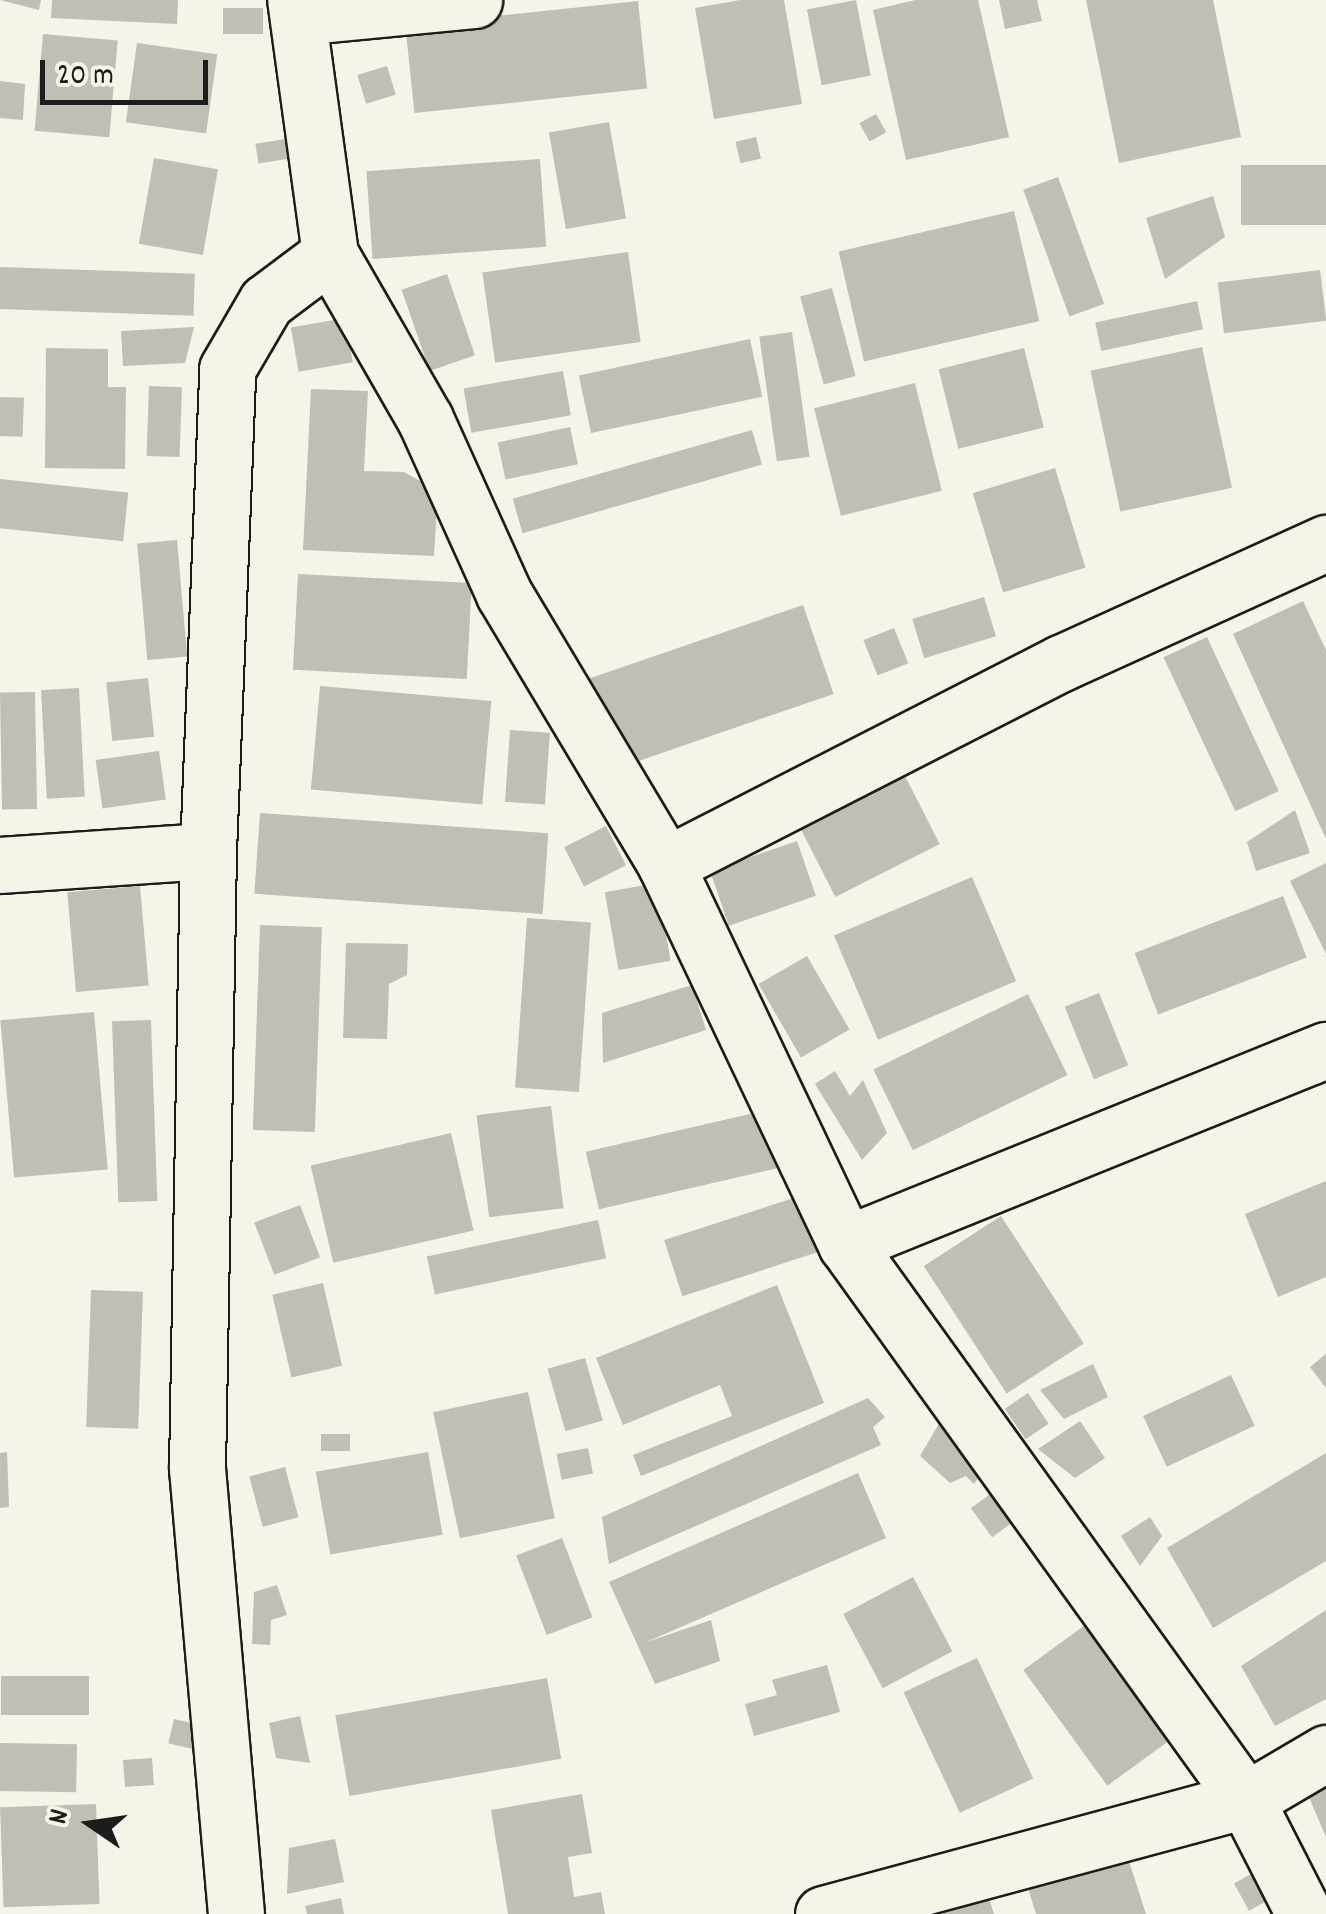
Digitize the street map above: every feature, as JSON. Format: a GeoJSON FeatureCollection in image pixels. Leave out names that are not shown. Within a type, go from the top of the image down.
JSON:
{"type":"FeatureCollection","features":[{"type":"Feature","properties":{"kind":"street"},"geometry":{"type":"LineString","coordinates":[[474,0],[297,9],[330,254],[425,419],[504,594],[666,865],[846,1244],[1246,1800],[1304,1914]]}},
{"type":"Feature","properties":{"kind":"street"},"geometry":{"type":"LineString","coordinates":[[236,1914],[197,1469],[208,851],[228,370],[266,302],[330,254]]}},
{"type":"Feature","properties":{"kind":"street"},"geometry":{"type":"LineString","coordinates":[[666,865],[1061,663],[1326,543]]}},
{"type":"Feature","properties":{"kind":"street"},"geometry":{"type":"LineString","coordinates":[[0,865],[208,851]]}},
{"type":"Feature","properties":{"kind":"street"},"geometry":{"type":"LineString","coordinates":[[846,1244],[1326,1050]]}},
{"type":"Feature","properties":{"kind":"street"},"geometry":{"type":"LineString","coordinates":[[823,1914],[1246,1800],[1326,1753]]}},
{"type":"Feature","properties":{"kind":"building"},"geometry":{"type":"Polygon","coordinates":[[[0,0],[41,0],[39,10],[0,0]]]}},
{"type":"Feature","properties":{"kind":"building"},"geometry":{"type":"Polygon","coordinates":[[[52,0],[178,0],[177,24],[51,18],[52,0]]]}},
{"type":"Feature","properties":{"kind":"building"},"geometry":{"type":"Polygon","coordinates":[[[740,0],[784,0],[802,104],[714,119],[695,8],[740,0]]]}},
{"type":"Feature","properties":{"kind":"building"},"geometry":{"type":"Polygon","coordinates":[[[856,0],[871,76],[822,85],[807,10],[856,0]]]}},
{"type":"Feature","properties":{"kind":"building"},"geometry":{"type":"Polygon","coordinates":[[[915,0],[978,0],[1009,137],[906,160],[873,10],[915,0]]]}},
{"type":"Feature","properties":{"kind":"building"},"geometry":{"type":"Polygon","coordinates":[[[999,0],[1037,0],[1042,21],[1005,29],[999,0]]]}},
{"type":"Feature","properties":{"kind":"building"},"geometry":{"type":"Polygon","coordinates":[[[1086,0],[1213,0],[1241,137],[1119,163],[1086,0]]]}},
{"type":"Feature","properties":{"kind":"building"},"geometry":{"type":"Polygon","coordinates":[[[638,1],[647,89],[414,113],[405,25],[638,1]]]}},
{"type":"Feature","properties":{"kind":"building"},"geometry":{"type":"Polygon","coordinates":[[[223,8],[263,8],[263,34],[223,34],[223,8]]]}},
{"type":"Feature","properties":{"kind":"building"},"geometry":{"type":"Polygon","coordinates":[[[43,34],[118,41],[109,137],[35,131],[43,34]]]}},
{"type":"Feature","properties":{"kind":"building"},"geometry":{"type":"Polygon","coordinates":[[[137,43],[217,54],[206,133],[126,122],[137,43]]]}},
{"type":"Feature","properties":{"kind":"building"},"geometry":{"type":"Polygon","coordinates":[[[387,66],[396,95],[366,104],[357,75],[387,66]]]}},
{"type":"Feature","properties":{"kind":"building"},"geometry":{"type":"Polygon","coordinates":[[[0,81],[25,84],[23,120],[0,118],[0,81]]]}},
{"type":"Feature","properties":{"kind":"building"},"geometry":{"type":"Polygon","coordinates":[[[876,114],[886,132],[870,142],[859,123],[876,114]]]}},
{"type":"Feature","properties":{"kind":"building"},"geometry":{"type":"Polygon","coordinates":[[[609,122],[626,219],[566,229],[549,133],[609,122]]]}},
{"type":"Feature","properties":{"kind":"building"},"geometry":{"type":"Polygon","coordinates":[[[756,137],[761,158],[740,163],[736,142],[756,137]]]}},
{"type":"Feature","properties":{"kind":"building"},"geometry":{"type":"Polygon","coordinates":[[[286,139],[289,159],[259,164],[255,144],[286,139]]]}},
{"type":"Feature","properties":{"kind":"building"},"geometry":{"type":"Polygon","coordinates":[[[154,158],[218,169],[203,255],[139,244],[154,158]]]}},
{"type":"Feature","properties":{"kind":"building"},"geometry":{"type":"Polygon","coordinates":[[[540,159],[546,247],[373,259],[366,171],[540,159]]]}},
{"type":"Feature","properties":{"kind":"building"},"geometry":{"type":"Polygon","coordinates":[[[1241,165],[1326,165],[1326,225],[1241,225],[1241,165]]]}},
{"type":"Feature","properties":{"kind":"building"},"geometry":{"type":"Polygon","coordinates":[[[1058,177],[1104,304],[1069,317],[1023,190],[1058,177]]]}},
{"type":"Feature","properties":{"kind":"building"},"geometry":{"type":"Polygon","coordinates":[[[1213,196],[1225,237],[1165,279],[1146,218],[1213,196]]]}},
{"type":"Feature","properties":{"kind":"building"},"geometry":{"type":"Polygon","coordinates":[[[1014,211],[1039,321],[864,362],[839,251],[1014,211]]]}},
{"type":"Feature","properties":{"kind":"building"},"geometry":{"type":"Polygon","coordinates":[[[628,252],[641,342],[495,363],[482,272],[628,252]]]}},
{"type":"Feature","properties":{"kind":"building"},"geometry":{"type":"Polygon","coordinates":[[[0,267],[195,274],[193,316],[0,309],[0,267]]]}},
{"type":"Feature","properties":{"kind":"building"},"geometry":{"type":"Polygon","coordinates":[[[1320,270],[1326,321],[1224,333],[1218,283],[1320,270]]]}},
{"type":"Feature","properties":{"kind":"building"},"geometry":{"type":"Polygon","coordinates":[[[447,274],[475,355],[430,371],[402,290],[447,274]]]}},
{"type":"Feature","properties":{"kind":"building"},"geometry":{"type":"Polygon","coordinates":[[[832,288],[856,376],[824,384],[800,297],[832,288]]]}},
{"type":"Feature","properties":{"kind":"building"},"geometry":{"type":"Polygon","coordinates":[[[1197,301],[1203,329],[1101,351],[1095,323],[1197,301]]]}},
{"type":"Feature","properties":{"kind":"building"},"geometry":{"type":"Polygon","coordinates":[[[345,318],[353,362],[299,372],[291,328],[345,318]]]}},
{"type":"Feature","properties":{"kind":"building"},"geometry":{"type":"Polygon","coordinates":[[[194,327],[185,363],[123,366],[121,331],[194,327]]]}},
{"type":"Feature","properties":{"kind":"building"},"geometry":{"type":"Polygon","coordinates":[[[792,332],[810,457],[777,461],[759,337],[792,332]]]}},
{"type":"Feature","properties":{"kind":"building"},"geometry":{"type":"Polygon","coordinates":[[[750,339],[762,397],[591,433],[579,375],[750,339]]]}},
{"type":"Feature","properties":{"kind":"building"},"geometry":{"type":"Polygon","coordinates":[[[1202,347],[1232,488],[1120,512],[1090,371],[1202,347]]]}},
{"type":"Feature","properties":{"kind":"building"},"geometry":{"type":"Polygon","coordinates":[[[46,348],[108,349],[108,387],[126,387],[125,469],[45,468],[46,348]]]}},
{"type":"Feature","properties":{"kind":"building"},"geometry":{"type":"Polygon","coordinates":[[[1024,348],[1044,428],[958,449],[939,369],[1024,348]]]}},
{"type":"Feature","properties":{"kind":"building"},"geometry":{"type":"Polygon","coordinates":[[[563,371],[571,415],[471,433],[464,389],[563,371]]]}},
{"type":"Feature","properties":{"kind":"building"},"geometry":{"type":"Polygon","coordinates":[[[915,383],[942,491],[841,516],[814,408],[915,383]]]}},
{"type":"Feature","properties":{"kind":"building"},"geometry":{"type":"Polygon","coordinates":[[[149,386],[182,387],[180,457],[147,456],[149,386]]]}},
{"type":"Feature","properties":{"kind":"building"},"geometry":{"type":"Polygon","coordinates":[[[311,389],[368,391],[364,471],[404,472],[438,491],[434,556],[303,550],[311,389]]]}},
{"type":"Feature","properties":{"kind":"building"},"geometry":{"type":"Polygon","coordinates":[[[0,397],[24,398],[23,437],[0,436],[0,397]]]}},
{"type":"Feature","properties":{"kind":"building"},"geometry":{"type":"Polygon","coordinates":[[[570,427],[578,464],[506,480],[498,442],[570,427]]]}},
{"type":"Feature","properties":{"kind":"building"},"geometry":{"type":"Polygon","coordinates":[[[752,430],[762,465],[523,533],[513,499],[752,430]]]}},
{"type":"Feature","properties":{"kind":"building"},"geometry":{"type":"Polygon","coordinates":[[[1055,468],[1085,567],[1003,593],[973,493],[1055,468]]]}},
{"type":"Feature","properties":{"kind":"building"},"geometry":{"type":"Polygon","coordinates":[[[0,479],[128,492],[123,541],[0,528],[0,479]]]}},
{"type":"Feature","properties":{"kind":"building"},"geometry":{"type":"Polygon","coordinates":[[[177,540],[187,657],[147,660],[137,543],[177,540]]]}},
{"type":"Feature","properties":{"kind":"building"},"geometry":{"type":"Polygon","coordinates":[[[298,574],[472,583],[467,679],[293,670],[298,574]]]}},
{"type":"Feature","properties":{"kind":"building"},"geometry":{"type":"Polygon","coordinates":[[[984,597],[996,636],[924,658],[912,619],[984,597]]]}},
{"type":"Feature","properties":{"kind":"building"},"geometry":{"type":"Polygon","coordinates":[[[1303,601],[1326,650],[1326,839],[1233,634],[1303,601]]]}},
{"type":"Feature","properties":{"kind":"building"},"geometry":{"type":"Polygon","coordinates":[[[803,605],[834,694],[620,767],[589,679],[803,605]]]}},
{"type":"Feature","properties":{"kind":"building"},"geometry":{"type":"Polygon","coordinates":[[[894,628],[908,663],[878,676],[863,640],[894,628]]]}},
{"type":"Feature","properties":{"kind":"building"},"geometry":{"type":"Polygon","coordinates":[[[1207,637],[1279,791],[1235,811],[1163,657],[1207,637]]]}},
{"type":"Feature","properties":{"kind":"building"},"geometry":{"type":"Polygon","coordinates":[[[148,678],[154,737],[112,741],[106,682],[148,678]]]}},
{"type":"Feature","properties":{"kind":"building"},"geometry":{"type":"Polygon","coordinates":[[[320,686],[491,701],[482,805],[311,790],[320,686]]]}},
{"type":"Feature","properties":{"kind":"building"},"geometry":{"type":"Polygon","coordinates":[[[79,688],[85,797],[47,799],[41,690],[79,688]]]}},
{"type":"Feature","properties":{"kind":"building"},"geometry":{"type":"Polygon","coordinates":[[[35,692],[37,809],[2,810],[0,693],[35,692]]]}},
{"type":"Feature","properties":{"kind":"building"},"geometry":{"type":"Polygon","coordinates":[[[510,730],[550,733],[545,805],[505,802],[510,730]]]}},
{"type":"Feature","properties":{"kind":"building"},"geometry":{"type":"Polygon","coordinates":[[[159,751],[166,800],[102,808],[96,760],[159,751]]]}},
{"type":"Feature","properties":{"kind":"building"},"geometry":{"type":"Polygon","coordinates":[[[902,770],[940,844],[835,897],[798,823],[902,770]]]}},
{"type":"Feature","properties":{"kind":"building"},"geometry":{"type":"Polygon","coordinates":[[[1295,810],[1310,853],[1256,871],[1247,842],[1295,810]]]}},
{"type":"Feature","properties":{"kind":"building"},"geometry":{"type":"Polygon","coordinates":[[[260,813],[548,833],[543,914],[254,894],[260,813]]]}},
{"type":"Feature","properties":{"kind":"building"},"geometry":{"type":"Polygon","coordinates":[[[606,826],[626,865],[584,887],[564,847],[606,826]]]}},
{"type":"Feature","properties":{"kind":"building"},"geometry":{"type":"Polygon","coordinates":[[[797,841],[816,896],[729,926],[710,871],[797,841]]]}},
{"type":"Feature","properties":{"kind":"building"},"geometry":{"type":"Polygon","coordinates":[[[1326,863],[1326,954],[1290,881],[1326,863]]]}},
{"type":"Feature","properties":{"kind":"building"},"geometry":{"type":"Polygon","coordinates":[[[972,877],[1016,981],[878,1040],[834,936],[972,877]]]}},
{"type":"Feature","properties":{"kind":"building"},"geometry":{"type":"Polygon","coordinates":[[[657,883],[671,961],[619,970],[605,892],[657,883]]]}},
{"type":"Feature","properties":{"kind":"building"},"geometry":{"type":"Polygon","coordinates":[[[140,886],[149,986],[76,992],[67,892],[140,886]]]}},
{"type":"Feature","properties":{"kind":"building"},"geometry":{"type":"Polygon","coordinates":[[[1283,896],[1307,958],[1158,1015],[1135,953],[1283,896]]]}},
{"type":"Feature","properties":{"kind":"building"},"geometry":{"type":"Polygon","coordinates":[[[527,918],[591,922],[579,1092],[515,1088],[527,918]]]}},
{"type":"Feature","properties":{"kind":"building"},"geometry":{"type":"Polygon","coordinates":[[[260,925],[322,927],[315,1132],[253,1130],[260,925]]]}},
{"type":"Feature","properties":{"kind":"building"},"geometry":{"type":"Polygon","coordinates":[[[346,943],[408,944],[407,975],[389,984],[387,1039],[343,1038],[346,943]]]}},
{"type":"Feature","properties":{"kind":"building"},"geometry":{"type":"Polygon","coordinates":[[[807,956],[850,1030],[801,1058],[759,984],[807,956]]]}},
{"type":"Feature","properties":{"kind":"building"},"geometry":{"type":"Polygon","coordinates":[[[692,985],[706,1030],[603,1063],[602,1013],[692,985]]]}},
{"type":"Feature","properties":{"kind":"building"},"geometry":{"type":"Polygon","coordinates":[[[1099,993],[1128,1065],[1094,1079],[1065,1007],[1099,993]]]}},
{"type":"Feature","properties":{"kind":"building"},"geometry":{"type":"Polygon","coordinates":[[[1028,994],[1067,1075],[913,1150],[873,1069],[1028,994]]]}},
{"type":"Feature","properties":{"kind":"building"},"geometry":{"type":"Polygon","coordinates":[[[94,1012],[108,1169],[14,1178],[0,1020],[94,1012]]]}},
{"type":"Feature","properties":{"kind":"building"},"geometry":{"type":"Polygon","coordinates":[[[151,1020],[157,1201],[118,1202],[112,1021],[151,1020]]]}},
{"type":"Feature","properties":{"kind":"building"},"geometry":{"type":"Polygon","coordinates":[[[835,1071],[850,1096],[863,1080],[887,1133],[862,1160],[815,1084],[835,1071]]]}},
{"type":"Feature","properties":{"kind":"building"},"geometry":{"type":"Polygon","coordinates":[[[551,1106],[564,1208],[489,1217],[477,1115],[551,1106]]]}},
{"type":"Feature","properties":{"kind":"building"},"geometry":{"type":"Polygon","coordinates":[[[767,1110],[780,1167],[599,1209],[586,1152],[767,1110]]]}},
{"type":"Feature","properties":{"kind":"building"},"geometry":{"type":"Polygon","coordinates":[[[451,1133],[473,1230],[333,1263],[311,1165],[451,1133]]]}},
{"type":"Feature","properties":{"kind":"building"},"geometry":{"type":"Polygon","coordinates":[[[1326,1181],[1326,1277],[1278,1297],[1245,1214],[1326,1181]]]}},
{"type":"Feature","properties":{"kind":"building"},"geometry":{"type":"Polygon","coordinates":[[[803,1195],[821,1251],[682,1296],[664,1240],[803,1195]]]}},
{"type":"Feature","properties":{"kind":"building"},"geometry":{"type":"Polygon","coordinates":[[[300,1205],[320,1257],[274,1275],[254,1223],[300,1205]]]}},
{"type":"Feature","properties":{"kind":"building"},"geometry":{"type":"Polygon","coordinates":[[[1001,1216],[1084,1343],[1007,1394],[924,1266],[1001,1216]]]}},
{"type":"Feature","properties":{"kind":"building"},"geometry":{"type":"Polygon","coordinates":[[[598,1220],[606,1258],[435,1295],[427,1256],[598,1220]]]}},
{"type":"Feature","properties":{"kind":"building"},"geometry":{"type":"Polygon","coordinates":[[[323,1283],[342,1366],[291,1378],[272,1295],[323,1283]]]}},
{"type":"Feature","properties":{"kind":"building"},"geometry":{"type":"Polygon","coordinates":[[[777,1285],[824,1403],[641,1476],[633,1455],[732,1416],[720,1385],[623,1425],[596,1358],[777,1285]]]}},
{"type":"Feature","properties":{"kind":"building"},"geometry":{"type":"Polygon","coordinates":[[[91,1290],[143,1292],[138,1429],[86,1427],[91,1290]]]}},
{"type":"Feature","properties":{"kind":"building"},"geometry":{"type":"Polygon","coordinates":[[[1326,1354],[1326,1388],[1310,1367],[1326,1354]]]}},
{"type":"Feature","properties":{"kind":"building"},"geometry":{"type":"Polygon","coordinates":[[[585,1358],[603,1420],[565,1431],[548,1369],[585,1358]]]}},
{"type":"Feature","properties":{"kind":"building"},"geometry":{"type":"Polygon","coordinates":[[[1093,1364],[1108,1397],[1064,1419],[1040,1390],[1093,1364]]]}},
{"type":"Feature","properties":{"kind":"building"},"geometry":{"type":"Polygon","coordinates":[[[1231,1375],[1255,1426],[1167,1467],[1143,1416],[1231,1375]]]}},
{"type":"Feature","properties":{"kind":"building"},"geometry":{"type":"Polygon","coordinates":[[[528,1392],[555,1518],[460,1538],[433,1412],[528,1392]]]}},
{"type":"Feature","properties":{"kind":"building"},"geometry":{"type":"Polygon","coordinates":[[[1028,1393],[1049,1424],[1025,1439],[1005,1409],[1028,1393]]]}},
{"type":"Feature","properties":{"kind":"building"},"geometry":{"type":"Polygon","coordinates":[[[868,1398],[885,1417],[873,1427],[881,1445],[609,1564],[602,1517],[868,1398]]]}},
{"type":"Feature","properties":{"kind":"building"},"geometry":{"type":"Polygon","coordinates":[[[944,1415],[985,1468],[974,1484],[966,1476],[950,1483],[920,1456],[944,1415]]]}},
{"type":"Feature","properties":{"kind":"building"},"geometry":{"type":"Polygon","coordinates":[[[1080,1421],[1105,1458],[1075,1478],[1038,1449],[1080,1421]]]}},
{"type":"Feature","properties":{"kind":"building"},"geometry":{"type":"Polygon","coordinates":[[[321,1434],[350,1434],[350,1451],[321,1451],[321,1434]]]}},
{"type":"Feature","properties":{"kind":"building"},"geometry":{"type":"Polygon","coordinates":[[[588,1448],[593,1474],[562,1480],[557,1454],[588,1448]]]}},
{"type":"Feature","properties":{"kind":"building"},"geometry":{"type":"Polygon","coordinates":[[[7,1452],[9,1507],[0,1508],[0,1453],[7,1452]]]}},
{"type":"Feature","properties":{"kind":"building"},"geometry":{"type":"Polygon","coordinates":[[[428,1452],[443,1535],[330,1555],[316,1472],[428,1452]]]}},
{"type":"Feature","properties":{"kind":"building"},"geometry":{"type":"Polygon","coordinates":[[[1326,1453],[1326,1561],[1213,1628],[1167,1548],[1326,1453]]]}},
{"type":"Feature","properties":{"kind":"building"},"geometry":{"type":"Polygon","coordinates":[[[285,1467],[298,1517],[263,1527],[249,1477],[285,1467]]]}},
{"type":"Feature","properties":{"kind":"building"},"geometry":{"type":"Polygon","coordinates":[[[858,1473],[886,1538],[644,1643],[711,1620],[720,1661],[655,1684],[609,1582],[858,1473]]]}},
{"type":"Feature","properties":{"kind":"building"},"geometry":{"type":"Polygon","coordinates":[[[1000,1487],[1021,1516],[992,1537],[971,1508],[1000,1487]]]}},
{"type":"Feature","properties":{"kind":"building"},"geometry":{"type":"Polygon","coordinates":[[[1150,1517],[1162,1536],[1140,1566],[1121,1536],[1150,1517]]]}},
{"type":"Feature","properties":{"kind":"building"},"geometry":{"type":"Polygon","coordinates":[[[562,1538],[592,1617],[547,1635],[516,1556],[562,1538]]]}},
{"type":"Feature","properties":{"kind":"building"},"geometry":{"type":"Polygon","coordinates":[[[913,1577],[952,1651],[883,1688],[843,1614],[913,1577]]]}},
{"type":"Feature","properties":{"kind":"building"},"geometry":{"type":"Polygon","coordinates":[[[277,1585],[287,1615],[271,1620],[270,1645],[252,1644],[254,1592],[277,1585]]]}},
{"type":"Feature","properties":{"kind":"building"},"geometry":{"type":"Polygon","coordinates":[[[1326,1610],[1326,1699],[1275,1726],[1241,1666],[1326,1610]]]}},
{"type":"Feature","properties":{"kind":"building"},"geometry":{"type":"Polygon","coordinates":[[[1092,1620],[1176,1736],[1107,1786],[1023,1670],[1092,1620]]]}},
{"type":"Feature","properties":{"kind":"building"},"geometry":{"type":"Polygon","coordinates":[[[977,1658],[1033,1779],[960,1813],[904,1692],[977,1658]]]}},
{"type":"Feature","properties":{"kind":"building"},"geometry":{"type":"Polygon","coordinates":[[[827,1665],[840,1712],[754,1736],[745,1704],[777,1695],[772,1680],[827,1665]]]}},
{"type":"Feature","properties":{"kind":"building"},"geometry":{"type":"Polygon","coordinates":[[[1,1676],[89,1676],[89,1715],[1,1715],[1,1676]]]}},
{"type":"Feature","properties":{"kind":"building"},"geometry":{"type":"Polygon","coordinates":[[[547,1678],[561,1759],[350,1796],[335,1715],[547,1678]]]}},
{"type":"Feature","properties":{"kind":"building"},"geometry":{"type":"Polygon","coordinates":[[[300,1716],[310,1763],[276,1758],[269,1723],[300,1716]]]}},
{"type":"Feature","properties":{"kind":"building"},"geometry":{"type":"Polygon","coordinates":[[[174,1719],[200,1725],[195,1749],[168,1743],[174,1719]]]}},
{"type":"Feature","properties":{"kind":"building"},"geometry":{"type":"Polygon","coordinates":[[[0,1743],[77,1744],[76,1792],[0,1791],[0,1743]]]}},
{"type":"Feature","properties":{"kind":"building"},"geometry":{"type":"Polygon","coordinates":[[[152,1758],[154,1785],[125,1787],[123,1760],[152,1758]]]}},
{"type":"Feature","properties":{"kind":"building"},"geometry":{"type":"Polygon","coordinates":[[[1326,1779],[1326,1837],[1305,1788],[1326,1779]]]}},
{"type":"Feature","properties":{"kind":"building"},"geometry":{"type":"Polygon","coordinates":[[[582,1794],[592,1853],[568,1857],[574,1897],[601,1892],[605,1914],[508,1914],[491,1810],[582,1794]]]}},
{"type":"Feature","properties":{"kind":"building"},"geometry":{"type":"Polygon","coordinates":[[[96,1804],[99,1904],[4,1907],[0,1807],[96,1804]]]}},
{"type":"Feature","properties":{"kind":"building"},"geometry":{"type":"Polygon","coordinates":[[[335,1839],[344,1882],[287,1894],[289,1848],[335,1839]]]}},
{"type":"Feature","properties":{"kind":"building"},"geometry":{"type":"Polygon","coordinates":[[[1127,1855],[1146,1914],[1036,1914],[1028,1888],[1127,1855]]]}},
{"type":"Feature","properties":{"kind":"building"},"geometry":{"type":"Polygon","coordinates":[[[1262,1868],[1277,1895],[1249,1911],[1234,1884],[1262,1868]]]}},
{"type":"Feature","properties":{"kind":"building"},"geometry":{"type":"Polygon","coordinates":[[[988,1895],[994,1914],[943,1914],[942,1910],[988,1895]]]}},
{"type":"Feature","properties":{"kind":"building"},"geometry":{"type":"Polygon","coordinates":[[[341,1898],[344,1914],[307,1914],[305,1906],[341,1898]]]}}]}
